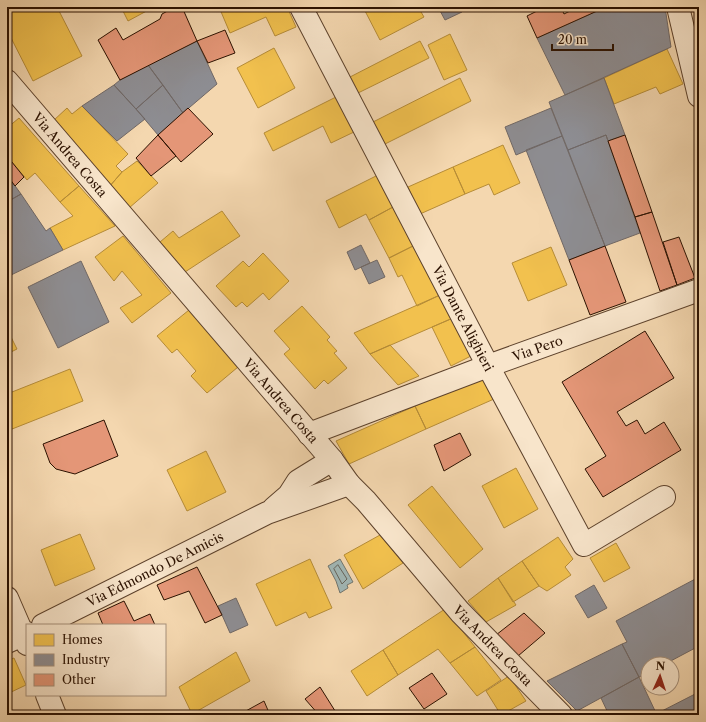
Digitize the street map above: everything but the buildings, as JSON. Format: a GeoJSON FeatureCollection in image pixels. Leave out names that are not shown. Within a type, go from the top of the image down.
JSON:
{"type":"FeatureCollection","features":[{"type":"Feature","properties":{"kind":"street","name":"Via Dante Alighieri"},"geometry":{"type":"LineString","coordinates":[[301,7],[488,366],[584,545],[664,497]]}},
{"type":"Feature","properties":{"kind":"street"},"geometry":{"type":"LineString","coordinates":[[678,7],[699,96]]}},
{"type":"Feature","properties":{"kind":"street","name":"Via Andrea Costa"},"geometry":{"type":"LineString","coordinates":[[7,81],[332,460],[349,484],[366,501],[460,612],[561,715]]}},
{"type":"Feature","properties":{"kind":"street","name":"Via Pero"},"geometry":{"type":"LineString","coordinates":[[309,434],[488,366],[699,290]]}},
{"type":"Feature","properties":{"kind":"street","name":"Via Edmondo De Amicis"},"geometry":{"type":"LineString","coordinates":[[267,513],[289,495],[298,481],[332,460]]}},
{"type":"Feature","properties":{"kind":"street","name":"Via Edmondo De Amicis"},"geometry":{"type":"LineString","coordinates":[[45,624],[267,513],[349,484]]}},
{"type":"Feature","properties":{"kind":"street"},"geometry":{"type":"LineString","coordinates":[[7,598],[21,638]]}},
{"type":"Feature","properties":{"kind":"street"},"geometry":{"type":"LineString","coordinates":[[47,696],[55,715]]}},
{"type":"Feature","properties":{"kind":"water"},"geometry":{"type":"Polygon","coordinates":[[[340,559],[353,582],[347,585],[348,588],[340,593],[336,581],[328,566],[340,559]]]}}]}
